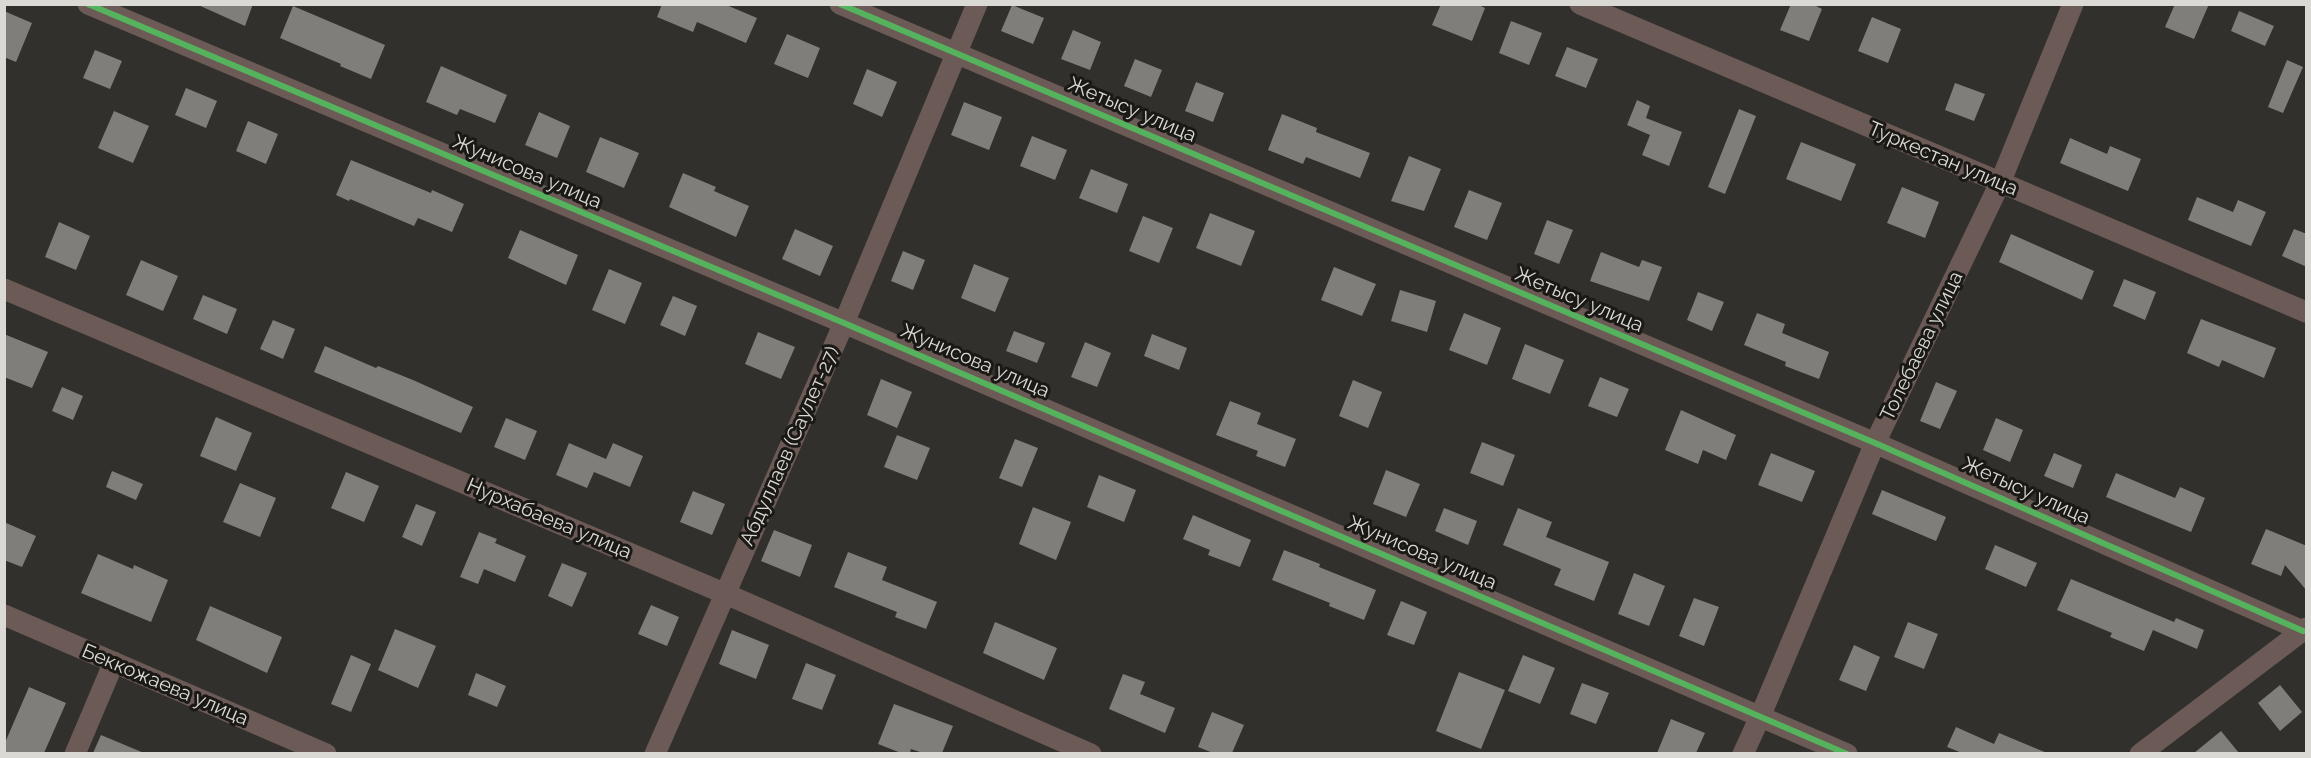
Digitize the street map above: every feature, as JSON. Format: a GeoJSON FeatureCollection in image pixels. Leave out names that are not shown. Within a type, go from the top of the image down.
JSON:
{"type":"FeatureCollection","features":[{"type":"Feature","properties":{"kind":"street","name":"Жунисова улица"},"geometry":{"type":"LineString","coordinates":[[88,4],[844,323],[1847,753]]}},
{"type":"Feature","properties":{"kind":"street","name":"Жетысу улица"},"geometry":{"type":"LineString","coordinates":[[840,4],[1875,443],[2305,629]]}},
{"type":"Feature","properties":{"kind":"street","name":"Абдуллаев (Саулет-27)"},"geometry":{"type":"LineString","coordinates":[[655,753],[844,323],[977,4]]}},
{"type":"Feature","properties":{"kind":"street","name":"Туркестан улица"},"geometry":{"type":"LineString","coordinates":[[1580,4],[2307,312]]}},
{"type":"Feature","properties":{"kind":"street","name":"Толебаева улица"},"geometry":{"type":"LineString","coordinates":[[1743,753],[1875,443],[2000,183],[2073,4]]}},
{"type":"Feature","properties":{"kind":"street","name":"Нурхабаева улица"},"geometry":{"type":"LineString","coordinates":[[4,289],[726,594],[1091,753]]}},
{"type":"Feature","properties":{"kind":"street","name":"Беккожаева улица"},"geometry":{"type":"LineString","coordinates":[[4,615],[114,663],[278,744],[326,753]]}},
{"type":"Feature","properties":{"kind":"street"},"geometry":{"type":"LineString","coordinates":[[2140,753],[2305,629]]}},
{"type":"Feature","properties":{"kind":"street"},"geometry":{"type":"LineString","coordinates":[[75,753],[114,663]]}},
{"type":"Feature","properties":{"kind":"building"},"geometry":{"type":"Polygon","coordinates":[[[196,4],[253,4],[245,26],[196,4]]]}},
{"type":"Feature","properties":{"kind":"building"},"geometry":{"type":"Polygon","coordinates":[[[662,4],[724,4],[757,18],[746,43],[697,22],[693,32],[657,17],[662,4]]]}},
{"type":"Feature","properties":{"kind":"building"},"geometry":{"type":"Polygon","coordinates":[[[1441,4],[1476,4],[1485,8],[1472,41],[1432,25],[1441,4]]]}},
{"type":"Feature","properties":{"kind":"building"},"geometry":{"type":"Polygon","coordinates":[[[1791,4],[1812,4],[1822,9],[1809,41],[1780,30],[1791,4]]]}},
{"type":"Feature","properties":{"kind":"building"},"geometry":{"type":"Polygon","coordinates":[[[2175,4],[2209,4],[2194,39],[2165,27],[2175,4]]]}},
{"type":"Feature","properties":{"kind":"building"},"geometry":{"type":"Polygon","coordinates":[[[1012,5],[1044,18],[1033,44],[1001,31],[1012,5]]]}},
{"type":"Feature","properties":{"kind":"building"},"geometry":{"type":"Polygon","coordinates":[[[293,6],[385,45],[371,79],[280,38],[293,6]]]}},
{"type":"Feature","properties":{"kind":"building"},"geometry":{"type":"Polygon","coordinates":[[[4,11],[32,23],[16,62],[4,57],[4,11]]]}},
{"type":"Feature","properties":{"kind":"building"},"geometry":{"type":"Polygon","coordinates":[[[2239,11],[2274,26],[2265,46],[2231,31],[2239,11]]]}},
{"type":"Feature","properties":{"kind":"building"},"geometry":{"type":"Polygon","coordinates":[[[1872,17],[1901,29],[1888,63],[1858,51],[1872,17]]]}},
{"type":"Feature","properties":{"kind":"building"},"geometry":{"type":"Polygon","coordinates":[[[1511,21],[1542,33],[1529,65],[1499,53],[1511,21]]]}},
{"type":"Feature","properties":{"kind":"building"},"geometry":{"type":"Polygon","coordinates":[[[1073,30],[1101,42],[1090,70],[1061,59],[1073,30]]]}},
{"type":"Feature","properties":{"kind":"building"},"geometry":{"type":"Polygon","coordinates":[[[787,34],[820,48],[808,78],[774,64],[787,34]]]}},
{"type":"Feature","properties":{"kind":"building"},"geometry":{"type":"Polygon","coordinates":[[[1567,47],[1598,59],[1586,88],[1555,76],[1567,47]]]}},
{"type":"Feature","properties":{"kind":"building"},"geometry":{"type":"Polygon","coordinates":[[[95,50],[122,61],[110,89],[83,78],[95,50]]]}},
{"type":"Feature","properties":{"kind":"building"},"geometry":{"type":"Polygon","coordinates":[[[1135,59],[1162,70],[1151,97],[1124,86],[1135,59]]]}},
{"type":"Feature","properties":{"kind":"building"},"geometry":{"type":"Polygon","coordinates":[[[2287,60],[2303,67],[2283,113],[2268,107],[2287,60]]]}},
{"type":"Feature","properties":{"kind":"building"},"geometry":{"type":"Polygon","coordinates":[[[441,66],[507,95],[495,123],[460,109],[457,115],[426,102],[441,66]]]}},
{"type":"Feature","properties":{"kind":"building"},"geometry":{"type":"Polygon","coordinates":[[[867,69],[897,82],[882,117],[853,104],[867,69]]]}},
{"type":"Feature","properties":{"kind":"building"},"geometry":{"type":"Polygon","coordinates":[[[1196,82],[1224,93],[1213,122],[1185,111],[1196,82]]]}},
{"type":"Feature","properties":{"kind":"building"},"geometry":{"type":"Polygon","coordinates":[[[1955,83],[1985,94],[1974,121],[1945,110],[1955,83]]]}},
{"type":"Feature","properties":{"kind":"building"},"geometry":{"type":"Polygon","coordinates":[[[186,88],[217,101],[206,128],[175,115],[186,88]]]}},
{"type":"Feature","properties":{"kind":"building"},"geometry":{"type":"Polygon","coordinates":[[[1637,100],[1650,106],[1646,118],[1682,132],[1669,166],[1642,155],[1650,135],[1627,125],[1637,100]]]}},
{"type":"Feature","properties":{"kind":"building"},"geometry":{"type":"Polygon","coordinates":[[[964,102],[1002,117],[989,150],[951,135],[964,102]]]}},
{"type":"Feature","properties":{"kind":"building"},"geometry":{"type":"Polygon","coordinates":[[[1739,109],[1756,116],[1725,194],[1708,187],[1739,109]]]}},
{"type":"Feature","properties":{"kind":"building"},"geometry":{"type":"Polygon","coordinates":[[[114,111],[149,126],[133,163],[98,148],[114,111]]]}},
{"type":"Feature","properties":{"kind":"building"},"geometry":{"type":"Polygon","coordinates":[[[539,112],[570,126],[557,158],[525,145],[539,112]]]}},
{"type":"Feature","properties":{"kind":"building"},"geometry":{"type":"Polygon","coordinates":[[[1282,114],[1317,128],[1316,132],[1370,153],[1360,178],[1306,157],[1303,164],[1268,150],[1282,114]]]}},
{"type":"Feature","properties":{"kind":"building"},"geometry":{"type":"Polygon","coordinates":[[[248,121],[278,134],[266,164],[236,151],[248,121]]]}},
{"type":"Feature","properties":{"kind":"building"},"geometry":{"type":"Polygon","coordinates":[[[1032,136],[1067,150],[1055,180],[1020,166],[1032,136]]]}},
{"type":"Feature","properties":{"kind":"building"},"geometry":{"type":"Polygon","coordinates":[[[600,137],[639,153],[624,188],[586,172],[600,137]]]}},
{"type":"Feature","properties":{"kind":"building"},"geometry":{"type":"Polygon","coordinates":[[[2070,138],[2107,154],[2110,146],[2141,159],[2128,191],[2060,163],[2070,138]]]}},
{"type":"Feature","properties":{"kind":"building"},"geometry":{"type":"Polygon","coordinates":[[[1801,142],[1856,164],[1841,201],[1786,179],[1801,142]]]}},
{"type":"Feature","properties":{"kind":"building"},"geometry":{"type":"Polygon","coordinates":[[[1409,156],[1441,169],[1424,211],[1391,201],[1409,156]]]}},
{"type":"Feature","properties":{"kind":"building"},"geometry":{"type":"Polygon","coordinates":[[[351,160],[464,204],[452,232],[418,218],[414,226],[336,195],[351,160]]]}},
{"type":"Feature","properties":{"kind":"building"},"geometry":{"type":"Polygon","coordinates":[[[1091,169],[1128,184],[1117,213],[1079,198],[1091,169]]]}},
{"type":"Feature","properties":{"kind":"building"},"geometry":{"type":"Polygon","coordinates":[[[683,173],[716,187],[714,191],[749,206],[736,237],[669,207],[683,173]]]}},
{"type":"Feature","properties":{"kind":"building"},"geometry":{"type":"Polygon","coordinates":[[[1902,187],[1939,202],[1925,238],[1887,223],[1902,187]]]}},
{"type":"Feature","properties":{"kind":"building"},"geometry":{"type":"Polygon","coordinates":[[[1469,190],[1502,203],[1487,240],[1454,227],[1469,190]]]}},
{"type":"Feature","properties":{"kind":"building"},"geometry":{"type":"Polygon","coordinates":[[[2197,197],[2233,212],[2238,200],[2266,212],[2251,246],[2188,220],[2197,197]]]}},
{"type":"Feature","properties":{"kind":"building"},"geometry":{"type":"Polygon","coordinates":[[[1210,213],[1255,231],[1241,266],[1196,248],[1210,213]]]}},
{"type":"Feature","properties":{"kind":"building"},"geometry":{"type":"Polygon","coordinates":[[[1143,216],[1173,228],[1159,263],[1129,251],[1143,216]]]}},
{"type":"Feature","properties":{"kind":"building"},"geometry":{"type":"Polygon","coordinates":[[[1547,220],[1573,230],[1559,264],[1534,254],[1547,220]]]}},
{"type":"Feature","properties":{"kind":"building"},"geometry":{"type":"Polygon","coordinates":[[[59,222],[90,236],[76,270],[45,257],[59,222]]]}},
{"type":"Feature","properties":{"kind":"building"},"geometry":{"type":"Polygon","coordinates":[[[795,229],[833,246],[820,276],[782,259],[795,229]]]}},
{"type":"Feature","properties":{"kind":"building"},"geometry":{"type":"Polygon","coordinates":[[[2294,229],[2307,234],[2307,267],[2282,256],[2294,229]]]}},
{"type":"Feature","properties":{"kind":"building"},"geometry":{"type":"Polygon","coordinates":[[[520,230],[578,255],[566,285],[508,258],[520,230]]]}},
{"type":"Feature","properties":{"kind":"building"},"geometry":{"type":"Polygon","coordinates":[[[2011,234],[2094,271],[2082,300],[1999,262],[2011,234]]]}},
{"type":"Feature","properties":{"kind":"building"},"geometry":{"type":"Polygon","coordinates":[[[903,251],[925,260],[913,290],[891,281],[903,251]]]}},
{"type":"Feature","properties":{"kind":"building"},"geometry":{"type":"Polygon","coordinates":[[[1601,252],[1639,267],[1642,260],[1662,267],[1649,301],[1590,281],[1601,252]]]}},
{"type":"Feature","properties":{"kind":"building"},"geometry":{"type":"Polygon","coordinates":[[[141,260],[178,276],[163,311],[126,295],[141,260]]]}},
{"type":"Feature","properties":{"kind":"building"},"geometry":{"type":"Polygon","coordinates":[[[974,264],[1009,278],[995,312],[961,298],[974,264]]]}},
{"type":"Feature","properties":{"kind":"building"},"geometry":{"type":"Polygon","coordinates":[[[1334,267],[1376,284],[1362,316],[1321,300],[1334,267]]]}},
{"type":"Feature","properties":{"kind":"building"},"geometry":{"type":"Polygon","coordinates":[[[609,269],[642,283],[625,324],[592,310],[609,269]]]}},
{"type":"Feature","properties":{"kind":"building"},"geometry":{"type":"Polygon","coordinates":[[[2124,279],[2156,292],[2145,320],[2113,306],[2124,279]]]}},
{"type":"Feature","properties":{"kind":"building"},"geometry":{"type":"Polygon","coordinates":[[[1400,290],[1436,301],[1427,332],[1391,321],[1400,290]]]}},
{"type":"Feature","properties":{"kind":"building"},"geometry":{"type":"Polygon","coordinates":[[[1698,292],[1724,302],[1712,331],[1687,320],[1698,292]]]}},
{"type":"Feature","properties":{"kind":"building"},"geometry":{"type":"Polygon","coordinates":[[[203,295],[237,309],[227,334],[193,319],[203,295]]]}},
{"type":"Feature","properties":{"kind":"building"},"geometry":{"type":"Polygon","coordinates":[[[673,296],[697,306],[685,336],[660,325],[673,296]]]}},
{"type":"Feature","properties":{"kind":"building"},"geometry":{"type":"Polygon","coordinates":[[[1464,313],[1501,328],[1487,365],[1449,350],[1464,313]]]}},
{"type":"Feature","properties":{"kind":"building"},"geometry":{"type":"Polygon","coordinates":[[[1757,313],[1785,324],[1782,333],[1829,352],[1819,379],[1785,366],[1786,362],[1744,345],[1757,313]]]}},
{"type":"Feature","properties":{"kind":"building"},"geometry":{"type":"Polygon","coordinates":[[[2201,319],[2276,348],[2264,378],[2222,360],[2219,367],[2187,353],[2201,319]]]}},
{"type":"Feature","properties":{"kind":"building"},"geometry":{"type":"Polygon","coordinates":[[[273,320],[295,329],[283,359],[260,349],[273,320]]]}},
{"type":"Feature","properties":{"kind":"building"},"geometry":{"type":"Polygon","coordinates":[[[1014,331],[1045,343],[1037,363],[1006,351],[1014,331]]]}},
{"type":"Feature","properties":{"kind":"building"},"geometry":{"type":"Polygon","coordinates":[[[758,332],[795,347],[781,379],[745,364],[758,332]]]}},
{"type":"Feature","properties":{"kind":"building"},"geometry":{"type":"Polygon","coordinates":[[[4,334],[48,352],[32,388],[4,377],[4,334]]]}},
{"type":"Feature","properties":{"kind":"building"},"geometry":{"type":"Polygon","coordinates":[[[1152,334],[1187,348],[1179,370],[1144,356],[1152,334]]]}},
{"type":"Feature","properties":{"kind":"building"},"geometry":{"type":"Polygon","coordinates":[[[1085,342],[1111,353],[1097,387],[1071,377],[1085,342]]]}},
{"type":"Feature","properties":{"kind":"building"},"geometry":{"type":"Polygon","coordinates":[[[1525,344],[1564,360],[1550,394],[1512,379],[1525,344]]]}},
{"type":"Feature","properties":{"kind":"building"},"geometry":{"type":"Polygon","coordinates":[[[325,346],[376,368],[378,366],[413,380],[473,407],[461,433],[314,372],[325,346]]]}},
{"type":"Feature","properties":{"kind":"building"},"geometry":{"type":"Polygon","coordinates":[[[1600,377],[1629,389],[1617,417],[1588,406],[1600,377]]]}},
{"type":"Feature","properties":{"kind":"building"},"geometry":{"type":"Polygon","coordinates":[[[881,379],[912,392],[897,428],[867,415],[881,379]]]}},
{"type":"Feature","properties":{"kind":"building"},"geometry":{"type":"Polygon","coordinates":[[[1353,380],[1382,392],[1368,428],[1339,416],[1353,380]]]}},
{"type":"Feature","properties":{"kind":"building"},"geometry":{"type":"Polygon","coordinates":[[[1936,382],[1957,391],[1940,429],[1920,421],[1936,382]]]}},
{"type":"Feature","properties":{"kind":"building"},"geometry":{"type":"Polygon","coordinates":[[[62,387],[83,396],[73,420],[52,411],[62,387]]]}},
{"type":"Feature","properties":{"kind":"building"},"geometry":{"type":"Polygon","coordinates":[[[1230,401],[1261,413],[1257,424],[1296,439],[1285,467],[1256,456],[1258,451],[1216,435],[1230,401]]]}},
{"type":"Feature","properties":{"kind":"building"},"geometry":{"type":"Polygon","coordinates":[[[1681,410],[1736,435],[1726,460],[1703,450],[1698,464],[1665,450],[1681,410]]]}},
{"type":"Feature","properties":{"kind":"building"},"geometry":{"type":"Polygon","coordinates":[[[216,417],[252,433],[236,471],[200,456],[216,417]]]}},
{"type":"Feature","properties":{"kind":"building"},"geometry":{"type":"Polygon","coordinates":[[[506,418],[537,431],[525,460],[494,447],[506,418]]]}},
{"type":"Feature","properties":{"kind":"building"},"geometry":{"type":"Polygon","coordinates":[[[1996,418],[2023,430],[2010,462],[1983,450],[1996,418]]]}},
{"type":"Feature","properties":{"kind":"building"},"geometry":{"type":"Polygon","coordinates":[[[897,435],[930,448],[917,480],[884,467],[897,435]]]}},
{"type":"Feature","properties":{"kind":"building"},"geometry":{"type":"Polygon","coordinates":[[[1015,439],[1038,448],[1022,487],[999,478],[1015,439]]]}},
{"type":"Feature","properties":{"kind":"building"},"geometry":{"type":"Polygon","coordinates":[[[1482,442],[1515,455],[1503,486],[1470,473],[1482,442]]]}},
{"type":"Feature","properties":{"kind":"building"},"geometry":{"type":"Polygon","coordinates":[[[569,443],[606,459],[613,443],[643,456],[630,487],[594,472],[587,488],[556,475],[569,443]]]}},
{"type":"Feature","properties":{"kind":"building"},"geometry":{"type":"Polygon","coordinates":[[[1771,453],[1815,471],[1802,502],[1758,485],[1771,453]]]}},
{"type":"Feature","properties":{"kind":"building"},"geometry":{"type":"Polygon","coordinates":[[[2054,453],[2082,465],[2073,488],[2044,476],[2054,453]]]}},
{"type":"Feature","properties":{"kind":"building"},"geometry":{"type":"Polygon","coordinates":[[[1386,470],[1420,484],[1406,517],[1373,504],[1386,470]]]}},
{"type":"Feature","properties":{"kind":"building"},"geometry":{"type":"Polygon","coordinates":[[[112,471],[143,484],[136,500],[106,487],[112,471]]]}},
{"type":"Feature","properties":{"kind":"building"},"geometry":{"type":"Polygon","coordinates":[[[346,472],[379,486],[364,522],[331,508],[346,472]]]}},
{"type":"Feature","properties":{"kind":"building"},"geometry":{"type":"Polygon","coordinates":[[[2116,473],[2175,498],[2180,487],[2205,498],[2191,532],[2106,497],[2116,473]]]}},
{"type":"Feature","properties":{"kind":"building"},"geometry":{"type":"Polygon","coordinates":[[[1099,475],[1136,490],[1124,522],[1087,507],[1099,475]]]}},
{"type":"Feature","properties":{"kind":"building"},"geometry":{"type":"Polygon","coordinates":[[[240,483],[276,498],[260,537],[223,522],[240,483]]]}},
{"type":"Feature","properties":{"kind":"building"},"geometry":{"type":"Polygon","coordinates":[[[1882,490],[1946,517],[1936,541],[1872,514],[1882,490]]]}},
{"type":"Feature","properties":{"kind":"building"},"geometry":{"type":"Polygon","coordinates":[[[693,491],[725,504],[712,535],[680,522],[693,491]]]}},
{"type":"Feature","properties":{"kind":"building"},"geometry":{"type":"Polygon","coordinates":[[[416,504],[436,512],[422,546],[402,537],[416,504]]]}},
{"type":"Feature","properties":{"kind":"building"},"geometry":{"type":"Polygon","coordinates":[[[1033,507],[1071,522],[1056,560],[1019,544],[1033,507]]]}},
{"type":"Feature","properties":{"kind":"building"},"geometry":{"type":"Polygon","coordinates":[[[1444,508],[1477,521],[1468,545],[1435,531],[1444,508]]]}},
{"type":"Feature","properties":{"kind":"building"},"geometry":{"type":"Polygon","coordinates":[[[1518,508],[1552,522],[1546,537],[1609,562],[1594,601],[1554,585],[1561,569],[1503,545],[1518,508]]]}},
{"type":"Feature","properties":{"kind":"building"},"geometry":{"type":"Polygon","coordinates":[[[1193,515],[1251,540],[1240,567],[1208,555],[1210,550],[1183,539],[1193,515]]]}},
{"type":"Feature","properties":{"kind":"building"},"geometry":{"type":"Polygon","coordinates":[[[4,522],[36,536],[22,567],[4,560],[4,522]]]}},
{"type":"Feature","properties":{"kind":"building"},"geometry":{"type":"Polygon","coordinates":[[[2266,529],[2307,546],[2307,591],[2285,565],[2281,576],[2251,564],[2266,529]]]}},
{"type":"Feature","properties":{"kind":"building"},"geometry":{"type":"Polygon","coordinates":[[[774,530],[812,545],[800,577],[761,561],[774,530]]]}},
{"type":"Feature","properties":{"kind":"building"},"geometry":{"type":"Polygon","coordinates":[[[479,532],[497,539],[495,543],[526,556],[515,582],[484,569],[478,584],[460,577],[479,532]]]}},
{"type":"Feature","properties":{"kind":"building"},"geometry":{"type":"Polygon","coordinates":[[[1995,545],[2037,563],[2026,587],[1985,569],[1995,545]]]}},
{"type":"Feature","properties":{"kind":"building"},"geometry":{"type":"Polygon","coordinates":[[[1284,550],[1376,590],[1364,620],[1329,606],[1330,603],[1272,580],[1284,550]]]}},
{"type":"Feature","properties":{"kind":"building"},"geometry":{"type":"Polygon","coordinates":[[[848,552],[887,567],[882,580],[937,602],[926,629],[895,617],[897,612],[834,587],[848,552]]]}},
{"type":"Feature","properties":{"kind":"building"},"geometry":{"type":"Polygon","coordinates":[[[98,554],[133,569],[134,565],[168,580],[151,622],[81,593],[98,554]]]}},
{"type":"Feature","properties":{"kind":"building"},"geometry":{"type":"Polygon","coordinates":[[[562,563],[587,573],[572,607],[548,596],[562,563]]]}},
{"type":"Feature","properties":{"kind":"building"},"geometry":{"type":"Polygon","coordinates":[[[1634,573],[1665,586],[1649,626],[1618,614],[1634,573]]]}},
{"type":"Feature","properties":{"kind":"building"},"geometry":{"type":"Polygon","coordinates":[[[2071,579],[2174,622],[2176,618],[2204,630],[2197,649],[2153,630],[2144,651],[2110,637],[2112,633],[2057,610],[2071,579]]]}},
{"type":"Feature","properties":{"kind":"building"},"geometry":{"type":"Polygon","coordinates":[[[1694,598],[1719,607],[1704,646],[1679,636],[1694,598]]]}},
{"type":"Feature","properties":{"kind":"building"},"geometry":{"type":"Polygon","coordinates":[[[1401,601],[1427,612],[1414,645],[1387,635],[1401,601]]]}},
{"type":"Feature","properties":{"kind":"building"},"geometry":{"type":"Polygon","coordinates":[[[651,605],[679,617],[667,646],[638,634],[651,605]]]}},
{"type":"Feature","properties":{"kind":"building"},"geometry":{"type":"Polygon","coordinates":[[[210,606],[282,637],[267,673],[196,640],[210,606]]]}},
{"type":"Feature","properties":{"kind":"building"},"geometry":{"type":"Polygon","coordinates":[[[995,622],[1057,648],[1044,680],[983,653],[995,622]]]}},
{"type":"Feature","properties":{"kind":"building"},"geometry":{"type":"Polygon","coordinates":[[[1908,622],[1938,634],[1924,669],[1894,657],[1908,622]]]}},
{"type":"Feature","properties":{"kind":"building"},"geometry":{"type":"Polygon","coordinates":[[[395,629],[436,646],[418,688],[378,670],[395,629]]]}},
{"type":"Feature","properties":{"kind":"building"},"geometry":{"type":"Polygon","coordinates":[[[732,630],[769,645],[756,679],[719,664],[732,630]]]}},
{"type":"Feature","properties":{"kind":"building"},"geometry":{"type":"Polygon","coordinates":[[[1854,645],[1880,657],[1866,691],[1839,680],[1854,645]]]}},
{"type":"Feature","properties":{"kind":"building"},"geometry":{"type":"Polygon","coordinates":[[[351,655],[371,664],[351,712],[331,704],[351,655]]]}},
{"type":"Feature","properties":{"kind":"building"},"geometry":{"type":"Polygon","coordinates":[[[1523,655],[1555,668],[1540,704],[1508,691],[1523,655]]]}},
{"type":"Feature","properties":{"kind":"building"},"geometry":{"type":"Polygon","coordinates":[[[806,663],[836,675],[822,710],[792,699],[806,663]]]}},
{"type":"Feature","properties":{"kind":"building"},"geometry":{"type":"Polygon","coordinates":[[[1459,672],[1505,690],[1481,749],[1436,731],[1459,672]]]}},
{"type":"Feature","properties":{"kind":"building"},"geometry":{"type":"Polygon","coordinates":[[[476,673],[506,686],[497,707],[468,695],[476,673]]]}},
{"type":"Feature","properties":{"kind":"building"},"geometry":{"type":"Polygon","coordinates":[[[1123,674],[1145,682],[1140,694],[1175,708],[1165,733],[1109,709],[1123,674]]]}},
{"type":"Feature","properties":{"kind":"building"},"geometry":{"type":"Polygon","coordinates":[[[1582,683],[1609,693],[1596,724],[1570,714],[1582,683]]]}},
{"type":"Feature","properties":{"kind":"building"},"geometry":{"type":"Polygon","coordinates":[[[2280,685],[2302,712],[2280,731],[2258,703],[2280,685]]]}},
{"type":"Feature","properties":{"kind":"building"},"geometry":{"type":"Polygon","coordinates":[[[29,687],[66,703],[44,753],[4,753],[4,745],[29,687]]]}},
{"type":"Feature","properties":{"kind":"building"},"geometry":{"type":"Polygon","coordinates":[[[894,704],[953,726],[942,753],[923,753],[911,749],[910,753],[901,753],[878,744],[894,704]]]}},
{"type":"Feature","properties":{"kind":"building"},"geometry":{"type":"Polygon","coordinates":[[[1212,712],[1244,725],[1232,753],[1213,753],[1198,747],[1212,712]]]}},
{"type":"Feature","properties":{"kind":"building"},"geometry":{"type":"Polygon","coordinates":[[[1671,719],[1705,733],[1696,753],[1657,753],[1671,719]]]}},
{"type":"Feature","properties":{"kind":"building"},"geometry":{"type":"Polygon","coordinates":[[[1956,727],[1994,744],[1999,733],[2047,753],[1962,753],[1947,747],[1956,727]]]}},
{"type":"Feature","properties":{"kind":"building"},"geometry":{"type":"Polygon","coordinates":[[[2221,731],[2239,753],[2194,753],[2221,731]]]}},
{"type":"Feature","properties":{"kind":"building"},"geometry":{"type":"Polygon","coordinates":[[[101,735],[144,753],[93,753],[101,735]]]}},
{"type":"Feature","properties":{"kind":"cycle path"},"geometry":{"type":"LineString","coordinates":[[88,4],[844,323],[1847,754]]}},
{"type":"Feature","properties":{"kind":"cycle path"},"geometry":{"type":"LineString","coordinates":[[840,4],[1875,443],[2303,631]]}}]}
